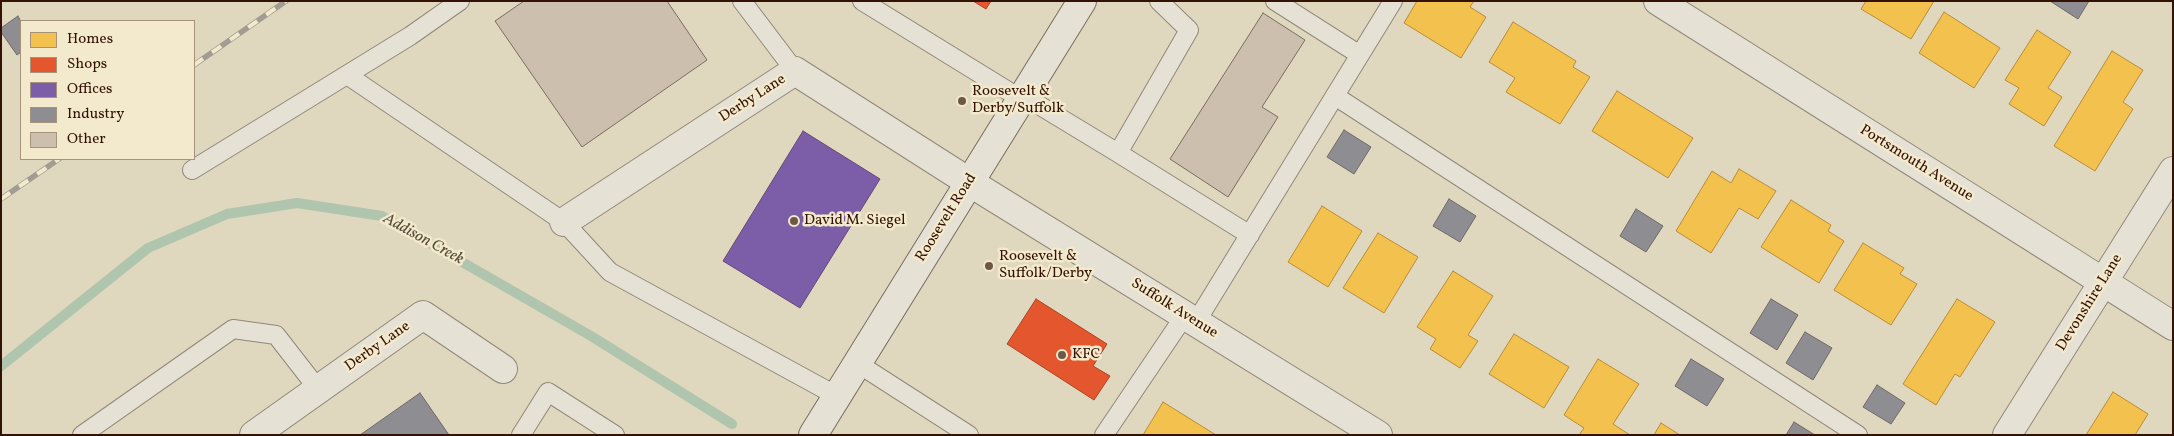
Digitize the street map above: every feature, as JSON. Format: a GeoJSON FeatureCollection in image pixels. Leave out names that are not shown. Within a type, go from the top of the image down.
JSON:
{"type":"FeatureCollection","features":[{"type":"Feature","properties":{"kind":"street","name":"Roosevelt Road"},"geometry":{"type":"LineString","coordinates":[[812,435],[1082,1]]}},
{"type":"Feature","properties":{"kind":"street","name":"Portsmouth Avenue"},"geometry":{"type":"LineString","coordinates":[[1658,1],[2173,326]]}},
{"type":"Feature","properties":{"kind":"street","name":"Derby Lane"},"geometry":{"type":"LineString","coordinates":[[564,222],[795,71],[969,182]]}},
{"type":"Feature","properties":{"kind":"street","name":"Devonshire Lane"},"geometry":{"type":"LineString","coordinates":[[2007,435],[2173,171]]}},
{"type":"Feature","properties":{"kind":"street","name":"Suffolk Avenue"},"geometry":{"type":"LineString","coordinates":[[969,182],[1378,435]]}},
{"type":"Feature","properties":{"kind":"street","name":"Derby Lane"},"geometry":{"type":"LineString","coordinates":[[254,435],[424,315],[502,369]]}},
{"type":"Feature","properties":{"kind":"lane"},"geometry":{"type":"LineString","coordinates":[[192,170],[410,36],[460,1]]}},
{"type":"Feature","properties":{"kind":"lane"},"geometry":{"type":"LineString","coordinates":[[742,1],[795,71]]}},
{"type":"Feature","properties":{"kind":"lane"},"geometry":{"type":"LineString","coordinates":[[862,1],[1022,98],[1118,152],[1250,235]]}},
{"type":"Feature","properties":{"kind":"lane"},"geometry":{"type":"LineString","coordinates":[[1118,152],[1189,30],[1159,1]]}},
{"type":"Feature","properties":{"kind":"lane"},"geometry":{"type":"LineString","coordinates":[[1275,1],[1360,55]]}},
{"type":"Feature","properties":{"kind":"lane"},"geometry":{"type":"LineString","coordinates":[[1104,435],[1250,235],[1393,1]]}},
{"type":"Feature","properties":{"kind":"lane"},"geometry":{"type":"LineString","coordinates":[[347,75],[564,222],[610,272],[837,396]]}},
{"type":"Feature","properties":{"kind":"lane"},"geometry":{"type":"LineString","coordinates":[[1335,96],[1858,435]]}},
{"type":"Feature","properties":{"kind":"lane"},"geometry":{"type":"LineString","coordinates":[[82,435],[233,329],[276,335],[318,389]]}},
{"type":"Feature","properties":{"kind":"lane"},"geometry":{"type":"LineString","coordinates":[[857,364],[969,435]]}},
{"type":"Feature","properties":{"kind":"lane"},"geometry":{"type":"LineString","coordinates":[[521,435],[548,392],[615,435]]}},
{"type":"Feature","properties":{"kind":"building: Homes"},"geometry":{"type":"Polygon","coordinates":[[[1417,1],[1474,1],[1470,7],[1486,17],[1461,58],[1404,23],[1417,1]]]}},
{"type":"Feature","properties":{"kind":"building: Homes"},"geometry":{"type":"Polygon","coordinates":[[[1866,1],[1934,1],[1911,39],[1861,9],[1866,1]]]}},
{"type":"Feature","properties":{"kind":"building: Homes"},"geometry":{"type":"Polygon","coordinates":[[[1944,12],[2000,48],[1974,88],[1919,53],[1944,12]]]}},
{"type":"Feature","properties":{"kind":"building: Homes"},"geometry":{"type":"Polygon","coordinates":[[[1513,22],[1576,61],[1573,67],[1590,77],[1560,124],[1506,92],[1515,78],[1489,62],[1513,22]]]}},
{"type":"Feature","properties":{"kind":"building: Homes"},"geometry":{"type":"Polygon","coordinates":[[[2037,30],[2071,52],[2048,88],[2062,97],[2044,126],[2009,104],[2019,88],[2005,80],[2037,30]]]}},
{"type":"Feature","properties":{"kind":"building: Homes"},"geometry":{"type":"Polygon","coordinates":[[[2112,51],[2143,70],[2123,102],[2133,109],[2095,171],[2054,146],[2112,51]]]}},
{"type":"Feature","properties":{"kind":"building: Homes"},"geometry":{"type":"Polygon","coordinates":[[[1617,91],[1693,138],[1668,178],[1592,131],[1617,91]]]}},
{"type":"Feature","properties":{"kind":"building: Homes"},"geometry":{"type":"Polygon","coordinates":[[[1739,169],[1776,191],[1758,219],[1739,208],[1711,253],[1676,231],[1712,171],[1731,183],[1739,169]]]}},
{"type":"Feature","properties":{"kind":"building: Homes"},"geometry":{"type":"Polygon","coordinates":[[[1791,200],[1831,225],[1828,231],[1844,241],[1819,283],[1761,247],[1791,200]]]}},
{"type":"Feature","properties":{"kind":"building: Homes"},"geometry":{"type":"Polygon","coordinates":[[[1322,206],[1362,231],[1328,287],[1288,262],[1322,206]]]}},
{"type":"Feature","properties":{"kind":"building: Homes"},"geometry":{"type":"Polygon","coordinates":[[[1378,233],[1418,257],[1384,313],[1343,288],[1378,233]]]}},
{"type":"Feature","properties":{"kind":"building: Homes"},"geometry":{"type":"Polygon","coordinates":[[[1863,243],[1904,268],[1900,274],[1917,284],[1891,325],[1834,290],[1863,243]]]}},
{"type":"Feature","properties":{"kind":"building: Homes"},"geometry":{"type":"Polygon","coordinates":[[[1453,271],[1493,296],[1468,335],[1478,341],[1460,368],[1430,349],[1436,339],[1417,327],[1453,271]]]}},
{"type":"Feature","properties":{"kind":"building: Homes"},"geometry":{"type":"Polygon","coordinates":[[[1957,299],[1995,322],[1960,377],[1955,374],[1936,405],[1903,384],[1957,299]]]}},
{"type":"Feature","properties":{"kind":"building: Homes"},"geometry":{"type":"Polygon","coordinates":[[[1514,334],[1569,367],[1544,408],[1489,374],[1514,334]]]}},
{"type":"Feature","properties":{"kind":"building: Homes"},"geometry":{"type":"Polygon","coordinates":[[[1598,359],[1639,384],[1613,424],[1630,435],[1579,435],[1584,428],[1564,415],[1598,359]]]}},
{"type":"Feature","properties":{"kind":"building: Homes"},"geometry":{"type":"Polygon","coordinates":[[[2113,392],[2148,414],[2135,435],[2086,435],[2113,392]]]}},
{"type":"Feature","properties":{"kind":"building: Homes"},"geometry":{"type":"Polygon","coordinates":[[[1163,402],[1216,435],[1143,435],[1163,402]]]}},
{"type":"Feature","properties":{"kind":"building: Homes"},"geometry":{"type":"Polygon","coordinates":[[[1661,423],[1680,435],[1654,435],[1661,423]]]}},
{"type":"Feature","properties":{"kind":"building: Shops"},"geometry":{"type":"Polygon","coordinates":[[[973,1],[991,1],[986,9],[973,1]]]}},
{"type":"Feature","properties":{"kind":"building: Shops","name":"KFC"},"geometry":{"type":"Polygon","coordinates":[[[1036,299],[1107,344],[1093,366],[1110,376],[1094,400],[1007,344],[1036,299]]]}},
{"type":"Feature","properties":{"kind":"building: Offices"},"geometry":{"type":"Polygon","coordinates":[[[803,131],[880,179],[800,308],[723,261],[803,131]]]}},
{"type":"Feature","properties":{"kind":"building: Industry"},"geometry":{"type":"Polygon","coordinates":[[[2050,1],[2089,1],[2078,19],[2050,1]]]}},
{"type":"Feature","properties":{"kind":"building: Industry"},"geometry":{"type":"Polygon","coordinates":[[[18,16],[20,20],[20,53],[17,55],[1,32],[1,28],[18,16]]]}},
{"type":"Feature","properties":{"kind":"building: Industry"},"geometry":{"type":"Polygon","coordinates":[[[1344,130],[1371,147],[1354,174],[1327,157],[1344,130]]]}},
{"type":"Feature","properties":{"kind":"building: Industry"},"geometry":{"type":"Polygon","coordinates":[[[1449,199],[1476,216],[1460,242],[1433,226],[1449,199]]]}},
{"type":"Feature","properties":{"kind":"building: Industry"},"geometry":{"type":"Polygon","coordinates":[[[1636,209],[1663,226],[1646,252],[1620,236],[1636,209]]]}},
{"type":"Feature","properties":{"kind":"building: Industry"},"geometry":{"type":"Polygon","coordinates":[[[1771,299],[1798,315],[1777,350],[1750,333],[1771,299]]]}},
{"type":"Feature","properties":{"kind":"building: Industry"},"geometry":{"type":"Polygon","coordinates":[[[1805,332],[1832,348],[1813,380],[1786,363],[1805,332]]]}},
{"type":"Feature","properties":{"kind":"building: Industry"},"geometry":{"type":"Polygon","coordinates":[[[1691,359],[1724,379],[1707,406],[1675,386],[1691,359]]]}},
{"type":"Feature","properties":{"kind":"building: Industry"},"geometry":{"type":"Polygon","coordinates":[[[1877,385],[1905,403],[1891,424],[1863,407],[1877,385]]]}},
{"type":"Feature","properties":{"kind":"building: Industry"},"geometry":{"type":"Polygon","coordinates":[[[420,393],[449,435],[360,435],[420,393]]]}},
{"type":"Feature","properties":{"kind":"building: Industry"},"geometry":{"type":"Polygon","coordinates":[[[1794,422],[1815,435],[1786,435],[1794,422]]]}},
{"type":"Feature","properties":{"kind":"building: Other"},"geometry":{"type":"Polygon","coordinates":[[[524,1],[667,1],[707,60],[582,147],[495,21],[524,1]]]}},
{"type":"Feature","properties":{"kind":"building: Other"},"geometry":{"type":"Polygon","coordinates":[[[1263,13],[1305,40],[1262,107],[1278,117],[1228,197],[1170,159],[1263,13]]]}},
{"type":"Feature","properties":{"kind":"waterway","name":"Addison Creek"},"geometry":{"type":"LineString","coordinates":[[1,366],[148,248],[227,214],[297,203],[382,216],[591,336],[732,424]]}},
{"type":"Feature","properties":{"kind":"railway"},"geometry":{"type":"LineString","coordinates":[[195,64],[286,1]]}},
{"type":"Feature","properties":{"kind":"railway"},"geometry":{"type":"LineString","coordinates":[[1,199],[58,160]]}},
{"type":"Feature","properties":{"kind":"place","name":"Roosevelt & Derby/Suffolk"},"geometry":{"type":"Point","coordinates":[962,101]}},
{"type":"Feature","properties":{"kind":"place","name":"David M. Siegel"},"geometry":{"type":"Point","coordinates":[794,221]}},
{"type":"Feature","properties":{"kind":"place","name":"Roosevelt & Suffolk/Derby"},"geometry":{"type":"Point","coordinates":[989,266]}},
{"type":"Feature","properties":{"kind":"place","name":"KFC"},"geometry":{"type":"Point","coordinates":[1062,355]}}]}
